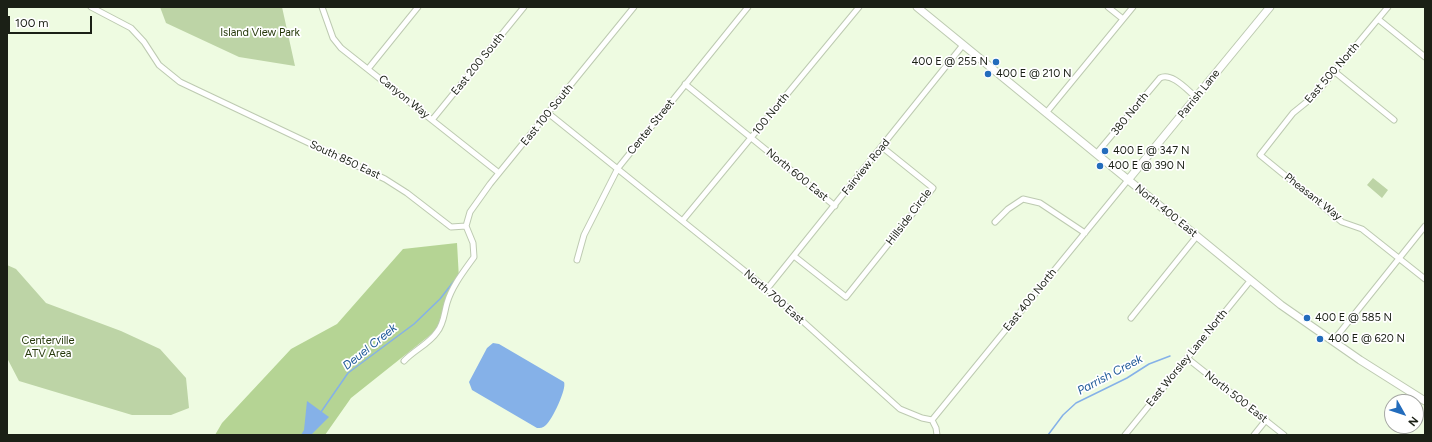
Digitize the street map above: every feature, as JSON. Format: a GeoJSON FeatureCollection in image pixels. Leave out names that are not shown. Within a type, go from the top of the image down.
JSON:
{"type":"FeatureCollection","features":[{"type":"Feature","properties":{"kind":"street","name":"South 850 East"},"geometry":{"type":"LineString","coordinates":[[91,7],[131,28],[144,42],[159,65],[180,82],[385,179],[407,193],[451,227],[466,226]]}},
{"type":"Feature","properties":{"kind":"street"},"geometry":{"type":"LineString","coordinates":[[368,69],[418,7]]}},
{"type":"Feature","properties":{"kind":"street","name":"East 200 South"},"geometry":{"type":"LineString","coordinates":[[432,120],[524,7]]}},
{"type":"Feature","properties":{"kind":"street","name":"East 100 South"},"geometry":{"type":"LineString","coordinates":[[466,226],[470,212],[499,173],[634,7]]}},
{"type":"Feature","properties":{"kind":"street","name":"Center Street"},"geometry":{"type":"LineString","coordinates":[[578,260],[584,235],[618,168],[748,7]]}},
{"type":"Feature","properties":{"kind":"street","name":"100 North"},"geometry":{"type":"LineString","coordinates":[[683,220],[859,7]]}},
{"type":"Feature","properties":{"kind":"street","name":"North 400 East"},"geometry":{"type":"LineString","coordinates":[[917,7],[1250,281],[1281,305],[1333,341],[1425,401]]}},
{"type":"Feature","properties":{"kind":"street"},"geometry":{"type":"LineString","coordinates":[[1108,7],[1124,20]]}},
{"type":"Feature","properties":{"kind":"street"},"geometry":{"type":"LineString","coordinates":[[1046,113],[1124,20],[1133,7]]}},
{"type":"Feature","properties":{"kind":"street","name":"Parrish Lane"},"geometry":{"type":"LineString","coordinates":[[1128,180],[1270,7]]}},
{"type":"Feature","properties":{"kind":"street","name":"East 500 North"},"geometry":{"type":"LineString","coordinates":[[1260,155],[1293,113],[1314,96],[1388,7]]}},
{"type":"Feature","properties":{"kind":"street","name":"Canyon Way"},"geometry":{"type":"LineString","coordinates":[[323,8],[334,38],[342,48],[499,173]]}},
{"type":"Feature","properties":{"kind":"street"},"geometry":{"type":"LineString","coordinates":[[1378,19],[1425,57]]}},
{"type":"Feature","properties":{"kind":"street","name":"Fairview Road"},"geometry":{"type":"LineString","coordinates":[[767,289],[963,45]]}},
{"type":"Feature","properties":{"kind":"street"},"geometry":{"type":"LineString","coordinates":[[1334,72],[1394,120]]}},
{"type":"Feature","properties":{"kind":"street","name":"380 North"},"geometry":{"type":"LineString","coordinates":[[1096,154],[1156,82],[1165,76],[1174,80],[1196,97]]}},
{"type":"Feature","properties":{"kind":"street","name":"North 600 East"},"geometry":{"type":"LineString","coordinates":[[685,84],[835,206]]}},
{"type":"Feature","properties":{"kind":"street","name":"North 700 East"},"geometry":{"type":"LineString","coordinates":[[548,112],[767,289],[900,409],[922,418],[932,420]]}},
{"type":"Feature","properties":{"kind":"street","name":"Hillside Circle"},"geometry":{"type":"LineString","coordinates":[[794,256],[846,297],[933,188],[882,147]]}},
{"type":"Feature","properties":{"kind":"street","name":"Pheasant Way"},"geometry":{"type":"LineString","coordinates":[[1260,155],[1342,222],[1362,229],[1425,279]]}},
{"type":"Feature","properties":{"kind":"street","name":"East 400 North"},"geometry":{"type":"LineString","coordinates":[[932,420],[1128,180]]}},
{"type":"Feature","properties":{"kind":"street"},"geometry":{"type":"LineString","coordinates":[[995,222],[1008,209],[1023,199],[1040,204],[1085,234]]}},
{"type":"Feature","properties":{"kind":"street"},"geometry":{"type":"LineString","coordinates":[[404,361],[410,354],[437,333],[443,321],[447,302],[458,280],[474,257],[473,243],[466,226]]}},
{"type":"Feature","properties":{"kind":"street"},"geometry":{"type":"LineString","coordinates":[[1333,341],[1425,226]]}},
{"type":"Feature","properties":{"kind":"street"},"geometry":{"type":"LineString","coordinates":[[1131,318],[1197,236]]}},
{"type":"Feature","properties":{"kind":"street","name":"East Worsley Lane North"},"geometry":{"type":"LineString","coordinates":[[1125,435],[1250,281]]}},
{"type":"Feature","properties":{"kind":"street","name":"North 500 East"},"geometry":{"type":"LineString","coordinates":[[1187,358],[1284,435]]}},
{"type":"Feature","properties":{"kind":"street"},"geometry":{"type":"LineString","coordinates":[[932,420],[936,428],[937,435]]}},
{"type":"Feature","properties":{"kind":"street"},"geometry":{"type":"LineString","coordinates":[[1254,435],[1266,420]]}},
{"type":"Feature","properties":{"kind":"green space","name":"Island View Park"},"geometry":{"type":"Polygon","coordinates":[[[160,7],[282,7],[295,66],[239,57],[166,23],[160,7]]]}},
{"type":"Feature","properties":{"kind":"green space"},"geometry":{"type":"Polygon","coordinates":[[[1373,178],[1388,190],[1382,198],[1367,185],[1373,178]]]}},
{"type":"Feature","properties":{"kind":"green space"},"geometry":{"type":"Polygon","coordinates":[[[457,243],[459,279],[439,328],[351,398],[325,435],[215,435],[222,423],[291,349],[337,324],[403,249],[457,243]]]}},
{"type":"Feature","properties":{"kind":"green space","name":"Centerville ATV Area"},"geometry":{"type":"Polygon","coordinates":[[[7,265],[16,269],[46,303],[121,331],[160,349],[186,378],[189,408],[171,415],[132,415],[19,381],[7,358],[7,265]]]}},
{"type":"Feature","properties":{"kind":"water"},"geometry":{"type":"Polygon","coordinates":[[[493,343],[499,344],[564,382],[563,391],[558,404],[549,422],[544,427],[537,428],[472,390],[469,382],[487,348],[493,343]]]}},
{"type":"Feature","properties":{"kind":"water"},"geometry":{"type":"Polygon","coordinates":[[[307,401],[329,417],[311,435],[301,435],[304,430],[307,401]]]}},
{"type":"Feature","properties":{"kind":"waterway","name":"Deuel Creek"},"geometry":{"type":"LineString","coordinates":[[321,412],[348,373],[414,324],[440,299],[454,281]]}},
{"type":"Feature","properties":{"kind":"waterway","name":"Parrish Creek"},"geometry":{"type":"LineString","coordinates":[[1048,435],[1063,415],[1076,403],[1127,378],[1149,364],[1170,356]]}},
{"type":"Feature","properties":{"kind":"place","name":"400 E @ 255 N"},"geometry":{"type":"Point","coordinates":[996,62]}},
{"type":"Feature","properties":{"kind":"place","name":"400 E @ 210 N"},"geometry":{"type":"Point","coordinates":[988,74]}},
{"type":"Feature","properties":{"kind":"place","name":"400 E @ 347 N"},"geometry":{"type":"Point","coordinates":[1105,151]}},
{"type":"Feature","properties":{"kind":"place","name":"400 E @ 390 N"},"geometry":{"type":"Point","coordinates":[1100,166]}},
{"type":"Feature","properties":{"kind":"place","name":"400 E @ 585 N"},"geometry":{"type":"Point","coordinates":[1307,318]}},
{"type":"Feature","properties":{"kind":"place","name":"400 E @ 620 N"},"geometry":{"type":"Point","coordinates":[1320,339]}}]}
